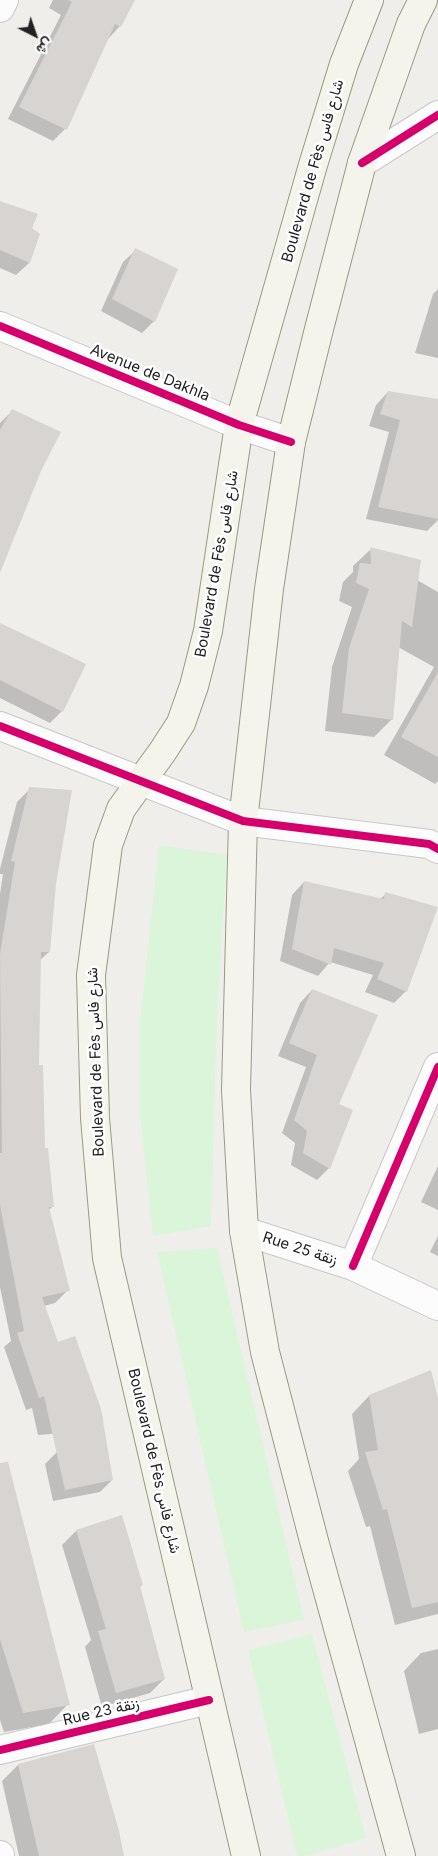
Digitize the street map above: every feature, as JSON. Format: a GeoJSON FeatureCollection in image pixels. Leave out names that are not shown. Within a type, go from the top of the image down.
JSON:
{"type":"FeatureCollection","features":[{"type":"Feature","properties":{"kind":"main road","name":"Boulevard de Fès شارع فاس"},"geometry":{"type":"LineString","coordinates":[[245,1856],[107,1258],[95,1118],[91,975],[108,845],[121,809],[163,752],[181,723],[194,686],[208,631],[239,425],[315,156],[344,64],[369,0]]}},
{"type":"Feature","properties":{"kind":"main road"},"geometry":{"type":"LineString","coordinates":[[401,1856],[314,1541],[270,1371],[244,1231],[236,1090],[243,820],[269,589],[291,442],[362,163],[411,24],[422,0]]}},
{"type":"Feature","properties":{"kind":"street"},"geometry":{"type":"LineString","coordinates":[[0,8],[4,0]]}},
{"type":"Feature","properties":{"kind":"street"},"geometry":{"type":"LineString","coordinates":[[362,163],[438,116]]}},
{"type":"Feature","properties":{"kind":"street","name":"Avenue de Dakhla"},"geometry":{"type":"LineString","coordinates":[[0,326],[239,425],[291,442]]}},
{"type":"Feature","properties":{"kind":"street"},"geometry":{"type":"LineString","coordinates":[[0,726],[243,820],[435,840]]}},
{"type":"Feature","properties":{"kind":"street"},"geometry":{"type":"LineString","coordinates":[[353,1266],[438,1067]]}},
{"type":"Feature","properties":{"kind":"street","name":"Rue 25 زنقة"},"geometry":{"type":"LineString","coordinates":[[244,1231],[353,1266],[438,1306]]}},
{"type":"Feature","properties":{"kind":"street","name":"Rue 23 زنقة"},"geometry":{"type":"LineString","coordinates":[[0,1750],[209,1700]]}},
{"type":"Feature","properties":{"kind":"green space"},"geometry":{"type":"Polygon","coordinates":[[[159,845],[227,855],[217,1014],[211,1226],[153,1236],[140,1115],[140,1022],[159,845]]]}},
{"type":"Feature","properties":{"kind":"green space"},"geometry":{"type":"Polygon","coordinates":[[[217,1248],[304,1620],[244,1632],[157,1252],[217,1248]]]}},
{"type":"Feature","properties":{"kind":"green space"},"geometry":{"type":"Polygon","coordinates":[[[312,1634],[366,1838],[306,1856],[297,1856],[248,1650],[312,1634]]]}},
{"type":"Feature","properties":{"kind":"building"},"geometry":{"type":"Polygon","coordinates":[[[68,0],[135,0],[121,27],[115,24],[67,130],[19,107],[72,2],[68,0]]]}},
{"type":"Feature","properties":{"kind":"building"},"geometry":{"type":"Polygon","coordinates":[[[0,201],[38,214],[32,228],[40,234],[30,263],[0,250],[0,201]]]}},
{"type":"Feature","properties":{"kind":"building"},"geometry":{"type":"Polygon","coordinates":[[[135,248],[178,269],[155,322],[112,299],[135,248]]]}},
{"type":"Feature","properties":{"kind":"building"},"geometry":{"type":"Polygon","coordinates":[[[388,391],[438,399],[438,519],[378,507],[400,420],[380,414],[388,391]]]}},
{"type":"Feature","properties":{"kind":"building"},"geometry":{"type":"Polygon","coordinates":[[[12,409],[61,432],[41,471],[0,573],[0,430],[12,409]]]}},
{"type":"Feature","properties":{"kind":"building"},"geometry":{"type":"Polygon","coordinates":[[[370,547],[421,560],[412,627],[402,621],[393,720],[342,713],[349,648],[369,589],[356,583],[360,563],[371,564],[370,547]]]}},
{"type":"Feature","properties":{"kind":"building"},"geometry":{"type":"Polygon","coordinates":[[[0,623],[86,664],[63,712],[0,680],[0,623]]]}},
{"type":"Feature","properties":{"kind":"building"},"geometry":{"type":"Polygon","coordinates":[[[438,672],[438,757],[401,737],[438,672]]]}},
{"type":"Feature","properties":{"kind":"building"},"geometry":{"type":"Polygon","coordinates":[[[29,787],[72,790],[56,884],[50,952],[41,952],[39,1065],[43,1065],[45,1148],[48,1148],[54,1207],[49,1207],[70,1291],[42,1297],[58,1342],[75,1336],[101,1409],[113,1480],[65,1490],[44,1396],[39,1398],[17,1333],[24,1331],[0,1205],[0,1153],[2,1153],[0,954],[15,862],[11,861],[29,787]]]}},
{"type":"Feature","properties":{"kind":"building"},"geometry":{"type":"Polygon","coordinates":[[[304,881],[384,899],[385,892],[438,907],[407,992],[377,979],[384,963],[334,948],[331,965],[292,949],[304,881]]]}},
{"type":"Feature","properties":{"kind":"building"},"geometry":{"type":"Polygon","coordinates":[[[312,989],[378,1015],[339,1104],[353,1110],[330,1169],[303,1153],[307,1131],[294,1120],[317,1055],[289,1043],[312,989]]]}},
{"type":"Feature","properties":{"kind":"building"},"geometry":{"type":"Polygon","coordinates":[[[431,1370],[438,1398],[438,1602],[412,1608],[387,1509],[383,1510],[365,1452],[378,1450],[369,1395],[431,1370]]]}},
{"type":"Feature","properties":{"kind":"building"},"geometry":{"type":"Polygon","coordinates":[[[8,1462],[70,1705],[23,1713],[0,1639],[0,1463],[8,1462]]]}},
{"type":"Feature","properties":{"kind":"building"},"geometry":{"type":"Polygon","coordinates":[[[122,1515],[143,1585],[140,1586],[165,1679],[116,1693],[98,1631],[106,1629],[76,1530],[122,1515]]]}},
{"type":"Feature","properties":{"kind":"building"},"geometry":{"type":"Polygon","coordinates":[[[94,1744],[119,1831],[124,1856],[39,1856],[18,1764],[94,1744]]]}},
{"type":"Feature","properties":{"kind":"cycle path"},"geometry":{"type":"LineString","coordinates":[[362,163],[438,115]]}},
{"type":"Feature","properties":{"kind":"cycle path"},"geometry":{"type":"LineString","coordinates":[[0,326],[239,425],[291,442]]}},
{"type":"Feature","properties":{"kind":"cycle path"},"geometry":{"type":"LineString","coordinates":[[0,726],[243,821],[429,844],[438,849]]}},
{"type":"Feature","properties":{"kind":"cycle path"},"geometry":{"type":"LineString","coordinates":[[353,1266],[438,1067]]}},
{"type":"Feature","properties":{"kind":"cycle path"},"geometry":{"type":"LineString","coordinates":[[0,1750],[209,1700]]}}]}
